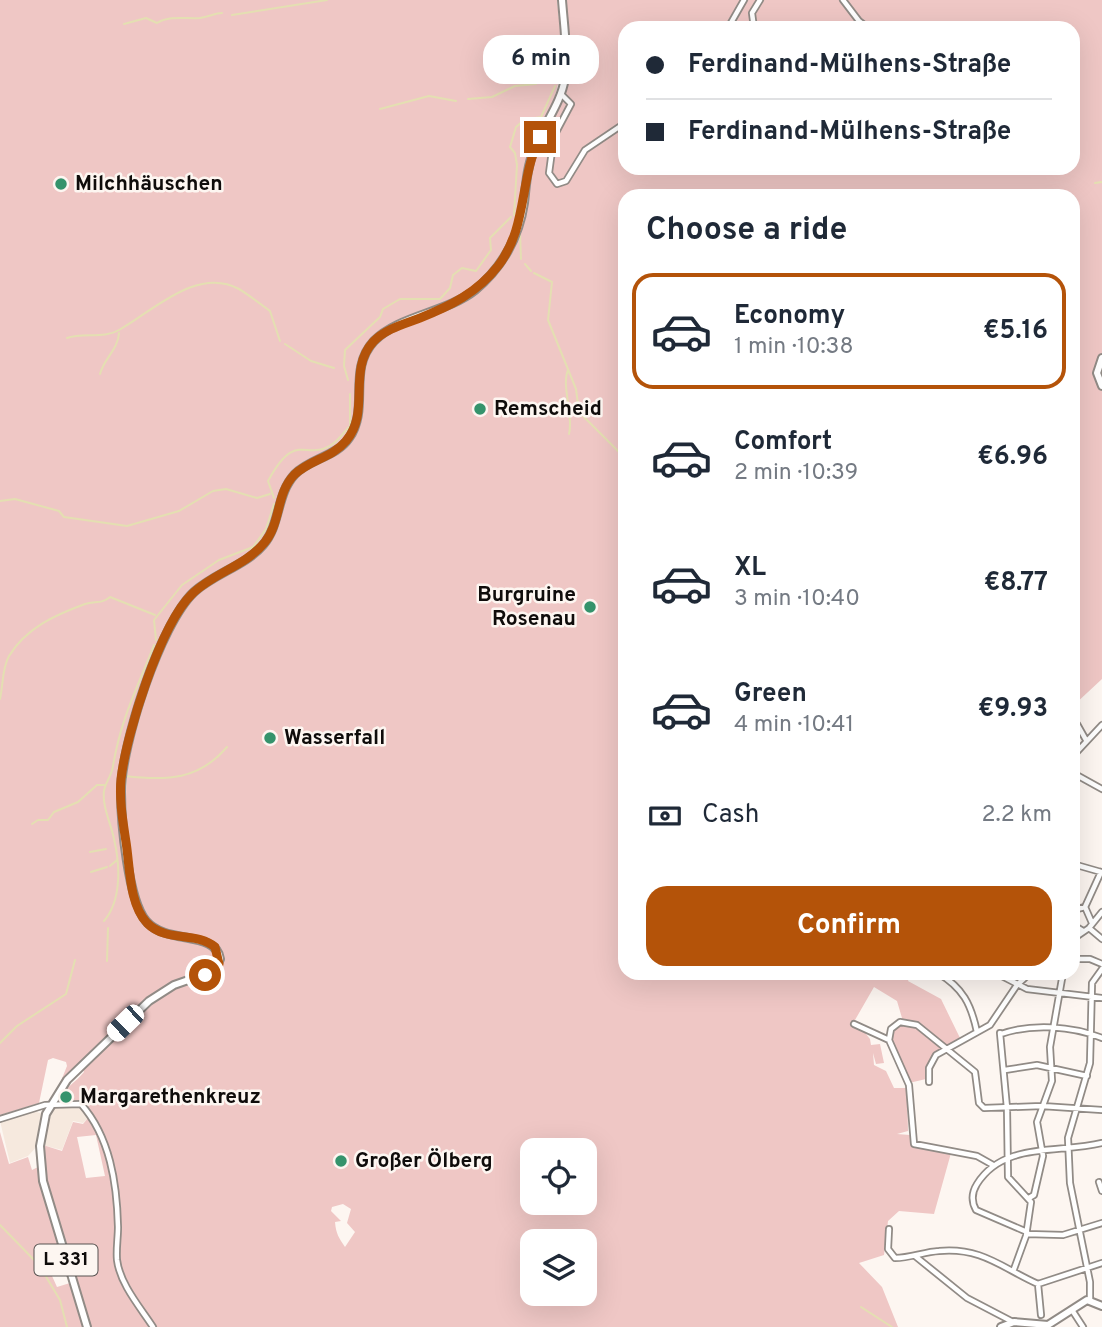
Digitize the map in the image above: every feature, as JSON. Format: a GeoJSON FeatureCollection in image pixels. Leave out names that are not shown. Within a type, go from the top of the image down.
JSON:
{"type":"FeatureCollection","features":[{"type":"Feature","properties":{"kind":"main road","name":"L 331"},"geometry":{"type":"LineString","coordinates":[[87,1327],[43,1181],[41,1135],[50,1104],[62,1085],[156,995],[181,982],[210,974],[220,959],[212,944],[165,935],[148,924],[137,905],[121,805],[122,771],[145,689],[168,626],[179,609],[200,587],[250,556],[264,543],[274,527],[284,490],[295,475],[337,450],[349,437],[358,415],[360,368],[373,342],[390,329],[461,299],[484,281],[502,261],[521,219],[533,151],[563,95],[566,62],[562,0]]}},
{"type":"Feature","properties":{"kind":"main road"},"geometry":{"type":"LineString","coordinates":[[1102,358],[1097,373],[1102,386]]}},
{"type":"Feature","properties":{"kind":"main road"},"geometry":{"type":"LineString","coordinates":[[1001,1327],[1014,1322],[1048,1326],[1090,1300],[1102,1306]]}},
{"type":"Feature","properties":{"kind":"street"},"geometry":{"type":"LineString","coordinates":[[732,21],[744,0]]}},
{"type":"Feature","properties":{"kind":"street"},"geometry":{"type":"LineString","coordinates":[[753,21],[752,13],[760,0]]}},
{"type":"Feature","properties":{"kind":"street"},"geometry":{"type":"LineString","coordinates":[[843,0],[859,21]]}},
{"type":"Feature","properties":{"kind":"street"},"geometry":{"type":"LineString","coordinates":[[563,95],[571,106],[554,136],[550,177],[557,184],[568,179],[585,150],[618,128]]}},
{"type":"Feature","properties":{"kind":"street"},"geometry":{"type":"LineString","coordinates":[[1080,747],[1102,724]]}},
{"type":"Feature","properties":{"kind":"street"},"geometry":{"type":"LineString","coordinates":[[1080,729],[1086,740]]}},
{"type":"Feature","properties":{"kind":"street"},"geometry":{"type":"LineString","coordinates":[[1080,777],[1102,789]]}},
{"type":"Feature","properties":{"kind":"street"},"geometry":{"type":"LineString","coordinates":[[1080,866],[1102,872],[1085,907],[1091,926],[1102,939]]}},
{"type":"Feature","properties":{"kind":"street"},"geometry":{"type":"LineString","coordinates":[[1080,908],[1085,907]]}},
{"type":"Feature","properties":{"kind":"street"},"geometry":{"type":"LineString","coordinates":[[1080,933],[1091,926],[1102,912]]}},
{"type":"Feature","properties":{"kind":"street"},"geometry":{"type":"LineString","coordinates":[[1080,959],[1090,960],[1102,967],[1093,980],[1092,1034],[1087,1076],[1074,1109],[1068,1149],[1090,1300]]}},
{"type":"Feature","properties":{"kind":"street"},"geometry":{"type":"LineString","coordinates":[[949,980],[964,993],[973,1012],[977,1032]]}},
{"type":"Feature","properties":{"kind":"street"},"geometry":{"type":"LineString","coordinates":[[1008,980],[1027,989],[1102,998]]}},
{"type":"Feature","properties":{"kind":"street"},"geometry":{"type":"LineString","coordinates":[[929,1082],[932,1062],[947,1047],[992,1022],[1022,980]]}},
{"type":"Feature","properties":{"kind":"street"},"geometry":{"type":"LineString","coordinates":[[1014,1269],[1027,1233],[1030,1198],[1034,1195],[1043,1152],[1037,1122],[1052,1081],[1049,1066],[1052,1028],[1062,980]]}},
{"type":"Feature","properties":{"kind":"street"},"geometry":{"type":"LineString","coordinates":[[993,1165],[977,1156],[914,1144],[909,1085],[889,1040],[893,1026],[908,1021],[947,1047],[975,1072],[982,1107],[1042,1106],[1102,1110]]}},
{"type":"Feature","properties":{"kind":"street"},"geometry":{"type":"LineString","coordinates":[[854,1024],[889,1040]]}},
{"type":"Feature","properties":{"kind":"street"},"geometry":{"type":"LineString","coordinates":[[1030,1198],[1009,1181],[1001,1033],[1030,1027],[1052,1028],[1102,1038]]}},
{"type":"Feature","properties":{"kind":"street"},"geometry":{"type":"LineString","coordinates":[[1005,1070],[1029,1064],[1087,1076]]}},
{"type":"Feature","properties":{"kind":"street"},"geometry":{"type":"LineString","coordinates":[[0,1119],[50,1104],[81,1104],[102,1132],[117,1210],[117,1261],[124,1283],[153,1327]]}},
{"type":"Feature","properties":{"kind":"street"},"geometry":{"type":"LineString","coordinates":[[1102,1143],[1009,1156],[993,1165],[974,1190],[975,1208],[1027,1233],[1053,1236],[1079,1232],[1102,1223]]}},
{"type":"Feature","properties":{"kind":"street"},"geometry":{"type":"LineString","coordinates":[[1098,1182],[1102,1191]]}},
{"type":"Feature","properties":{"kind":"street"},"geometry":{"type":"LineString","coordinates":[[889,1229],[888,1244],[891,1255],[898,1259],[936,1251],[966,1251],[1014,1269],[1038,1284],[1102,1263]]}},
{"type":"Feature","properties":{"kind":"street"},"geometry":{"type":"LineString","coordinates":[[915,1256],[967,1298],[1014,1322]]}},
{"type":"Feature","properties":{"kind":"street"},"geometry":{"type":"LineString","coordinates":[[1038,1284],[1041,1315]]}},
{"type":"Feature","properties":{"kind":"street"},"geometry":{"type":"LineString","coordinates":[[1072,1310],[1083,1327]]}},
{"type":"Feature","properties":{"kind":"shaded area"},"geometry":{"type":"Polygon","coordinates":[[[0,0],[557,0],[561,56],[557,89],[535,141],[519,215],[505,251],[490,272],[472,287],[398,323],[366,348],[357,369],[354,416],[346,438],[293,473],[284,488],[263,541],[184,599],[169,622],[152,661],[129,731],[122,765],[122,818],[134,901],[138,915],[154,932],[170,939],[214,948],[217,957],[214,968],[167,987],[59,1086],[66,1062],[53,1058],[48,1060],[39,1103],[0,1115],[0,0]]]}},
{"type":"Feature","properties":{"kind":"shaded area"},"geometry":{"type":"Polygon","coordinates":[[[563,0],[1102,0],[1102,679],[1080,699],[1080,189],[618,189],[618,980],[908,980],[941,999],[960,1038],[936,1053],[929,1064],[926,1079],[909,1083],[891,1037],[902,1018],[897,1001],[874,987],[855,1020],[870,1039],[871,1045],[880,1044],[884,1063],[876,1064],[873,1053],[874,1065],[886,1071],[894,1088],[907,1088],[908,1131],[897,1134],[910,1135],[912,1147],[951,1153],[934,1214],[899,1211],[888,1221],[884,1255],[859,1263],[882,1287],[898,1327],[87,1327],[47,1192],[43,1145],[62,1151],[73,1122],[83,1124],[88,1118],[78,1106],[79,1101],[57,1099],[84,1072],[82,1067],[142,1009],[164,993],[217,972],[223,955],[218,947],[209,942],[155,926],[143,911],[136,891],[127,823],[126,788],[134,735],[161,647],[177,615],[188,602],[201,590],[248,562],[259,552],[285,494],[297,477],[334,455],[352,438],[357,422],[367,354],[385,335],[466,300],[486,284],[518,234],[536,150],[566,92],[568,71],[563,0]],[[96,1135],[77,1137],[86,1178],[105,1176],[96,1135]],[[343,1204],[332,1207],[331,1211],[341,1221],[335,1222],[335,1226],[345,1247],[355,1232],[347,1223],[351,1209],[343,1204]]]}},
{"type":"Feature","properties":{"kind":"shaded area"},"geometry":{"type":"Polygon","coordinates":[[[78,1106],[88,1118],[83,1123],[73,1121],[62,1150],[39,1144],[28,1156],[10,1163],[0,1121],[32,1111],[49,1115],[52,1107],[78,1106]]]}},
{"type":"Feature","properties":{"kind":"shaded area"},"geometry":{"type":"Polygon","coordinates":[[[0,1132],[9,1164],[28,1157],[32,1170],[38,1167],[62,1258],[48,1267],[57,1287],[70,1283],[83,1327],[0,1327],[0,1132]]]}},
{"type":"Feature","properties":{"kind":"waterway"},"geometry":{"type":"LineString","coordinates":[[232,15],[327,0]]}},
{"type":"Feature","properties":{"kind":"waterway"},"geometry":{"type":"LineString","coordinates":[[124,24],[146,18],[157,23],[167,19],[200,18],[222,13]]}},
{"type":"Feature","properties":{"kind":"waterway"},"geometry":{"type":"LineString","coordinates":[[468,99],[492,97],[515,86],[536,84],[539,80],[558,74],[557,81]]}},
{"type":"Feature","properties":{"kind":"waterway"},"geometry":{"type":"LineString","coordinates":[[514,215],[517,165],[515,153],[510,147],[516,127],[524,120],[541,117],[555,86]]}},
{"type":"Feature","properties":{"kind":"waterway"},"geometry":{"type":"LineString","coordinates":[[380,109],[429,96],[456,101]]}},
{"type":"Feature","properties":{"kind":"waterway"},"geometry":{"type":"LineString","coordinates":[[1095,183],[1102,182]]}},
{"type":"Feature","properties":{"kind":"waterway"},"geometry":{"type":"LineString","coordinates":[[348,380],[344,366],[345,350],[380,317],[383,309],[400,299],[440,299],[450,288],[453,275],[462,268],[476,271],[491,250],[490,238],[511,217]]}},
{"type":"Feature","properties":{"kind":"waterway"},"geometry":{"type":"LineString","coordinates":[[520,233],[521,259]]}},
{"type":"Feature","properties":{"kind":"waterway"},"geometry":{"type":"LineString","coordinates":[[525,264],[531,271]]}},
{"type":"Feature","properties":{"kind":"waterway"},"geometry":{"type":"LineString","coordinates":[[534,273],[552,282],[548,320],[576,389],[579,412],[618,451]]}},
{"type":"Feature","properties":{"kind":"waterway"},"geometry":{"type":"LineString","coordinates":[[67,338],[113,333],[176,294],[207,283],[223,283],[239,289],[270,311],[280,341]]}},
{"type":"Feature","properties":{"kind":"waterway"},"geometry":{"type":"LineString","coordinates":[[100,374],[119,333]]}},
{"type":"Feature","properties":{"kind":"waterway"},"geometry":{"type":"LineString","coordinates":[[285,344],[311,361],[334,368]]}},
{"type":"Feature","properties":{"kind":"waterway"},"geometry":{"type":"LineString","coordinates":[[568,370],[566,384],[569,434]]}},
{"type":"Feature","properties":{"kind":"waterway"},"geometry":{"type":"LineString","coordinates":[[274,498],[268,481],[287,455],[294,451],[324,448],[334,443],[350,426],[350,394]]}},
{"type":"Feature","properties":{"kind":"waterway"},"geometry":{"type":"LineString","coordinates":[[0,501],[15,499],[59,511],[64,517],[127,526],[179,511],[213,491],[226,489],[257,498],[270,494]]}},
{"type":"Feature","properties":{"kind":"waterway"},"geometry":{"type":"LineString","coordinates":[[156,640],[154,620],[182,585],[219,560],[253,547],[266,529],[274,504]]}},
{"type":"Feature","properties":{"kind":"waterway"},"geometry":{"type":"LineString","coordinates":[[0,699],[9,656],[33,630],[52,618],[110,597],[155,615]]}},
{"type":"Feature","properties":{"kind":"waterway"},"geometry":{"type":"LineString","coordinates":[[104,921],[114,903],[118,882],[116,849],[104,803],[104,791],[125,718],[154,645]]}},
{"type":"Feature","properties":{"kind":"waterway"},"geometry":{"type":"LineString","coordinates":[[125,776],[181,776],[205,766],[227,747]]}},
{"type":"Feature","properties":{"kind":"waterway"},"geometry":{"type":"LineString","coordinates":[[32,824],[38,820],[48,820],[54,812],[78,802],[97,785],[104,785]]}},
{"type":"Feature","properties":{"kind":"waterway"},"geometry":{"type":"LineString","coordinates":[[90,852],[106,849]]}},
{"type":"Feature","properties":{"kind":"waterway"},"geometry":{"type":"LineString","coordinates":[[110,866],[117,860]]}},
{"type":"Feature","properties":{"kind":"waterway"},"geometry":{"type":"LineString","coordinates":[[91,872],[107,867]]}},
{"type":"Feature","properties":{"kind":"waterway"},"geometry":{"type":"LineString","coordinates":[[107,961],[108,928]]}},
{"type":"Feature","properties":{"kind":"waterway"},"geometry":{"type":"LineString","coordinates":[[0,1043],[17,1026],[66,994],[75,960]]}},
{"type":"Feature","properties":{"kind":"waterway"},"geometry":{"type":"LineString","coordinates":[[0,1225],[38,1264]]}},
{"type":"Feature","properties":{"kind":"waterway"},"geometry":{"type":"LineString","coordinates":[[42,1270],[60,1300],[67,1327]]}},
{"type":"Feature","properties":{"kind":"waterway"},"geometry":{"type":"LineString","coordinates":[[861,1307],[892,1327]]}},
{"type":"Feature","properties":{"kind":"place","name":"Milchhäuschen"},"geometry":{"type":"Point","coordinates":[61,184]}},
{"type":"Feature","properties":{"kind":"place","name":"Remscheid"},"geometry":{"type":"Point","coordinates":[480,409]}},
{"type":"Feature","properties":{"kind":"place","name":"Burgruine Rosenau"},"geometry":{"type":"Point","coordinates":[590,607]}},
{"type":"Feature","properties":{"kind":"place","name":"Wasserfall"},"geometry":{"type":"Point","coordinates":[270,738]}},
{"type":"Feature","properties":{"kind":"place","name":"Margarethenkreuz"},"geometry":{"type":"Point","coordinates":[66,1097]}},
{"type":"Feature","properties":{"kind":"place","name":"Großer Ölberg"},"geometry":{"type":"Point","coordinates":[341,1161]}},
{"type":"Feature","properties":{"kind":"route"},"geometry":{"type":"LineString","coordinates":[[205,975],[214,971],[219,964],[218,950],[212,944],[159,932],[152,928],[140,913],[135,898],[122,815],[121,780],[124,763],[159,645],[173,617],[192,594],[217,575],[250,556],[264,543],[274,527],[284,490],[295,475],[304,467],[337,450],[349,437],[358,415],[360,368],[373,342],[390,329],[461,299],[480,286],[502,261],[518,228],[530,160],[540,137]]}}]}
